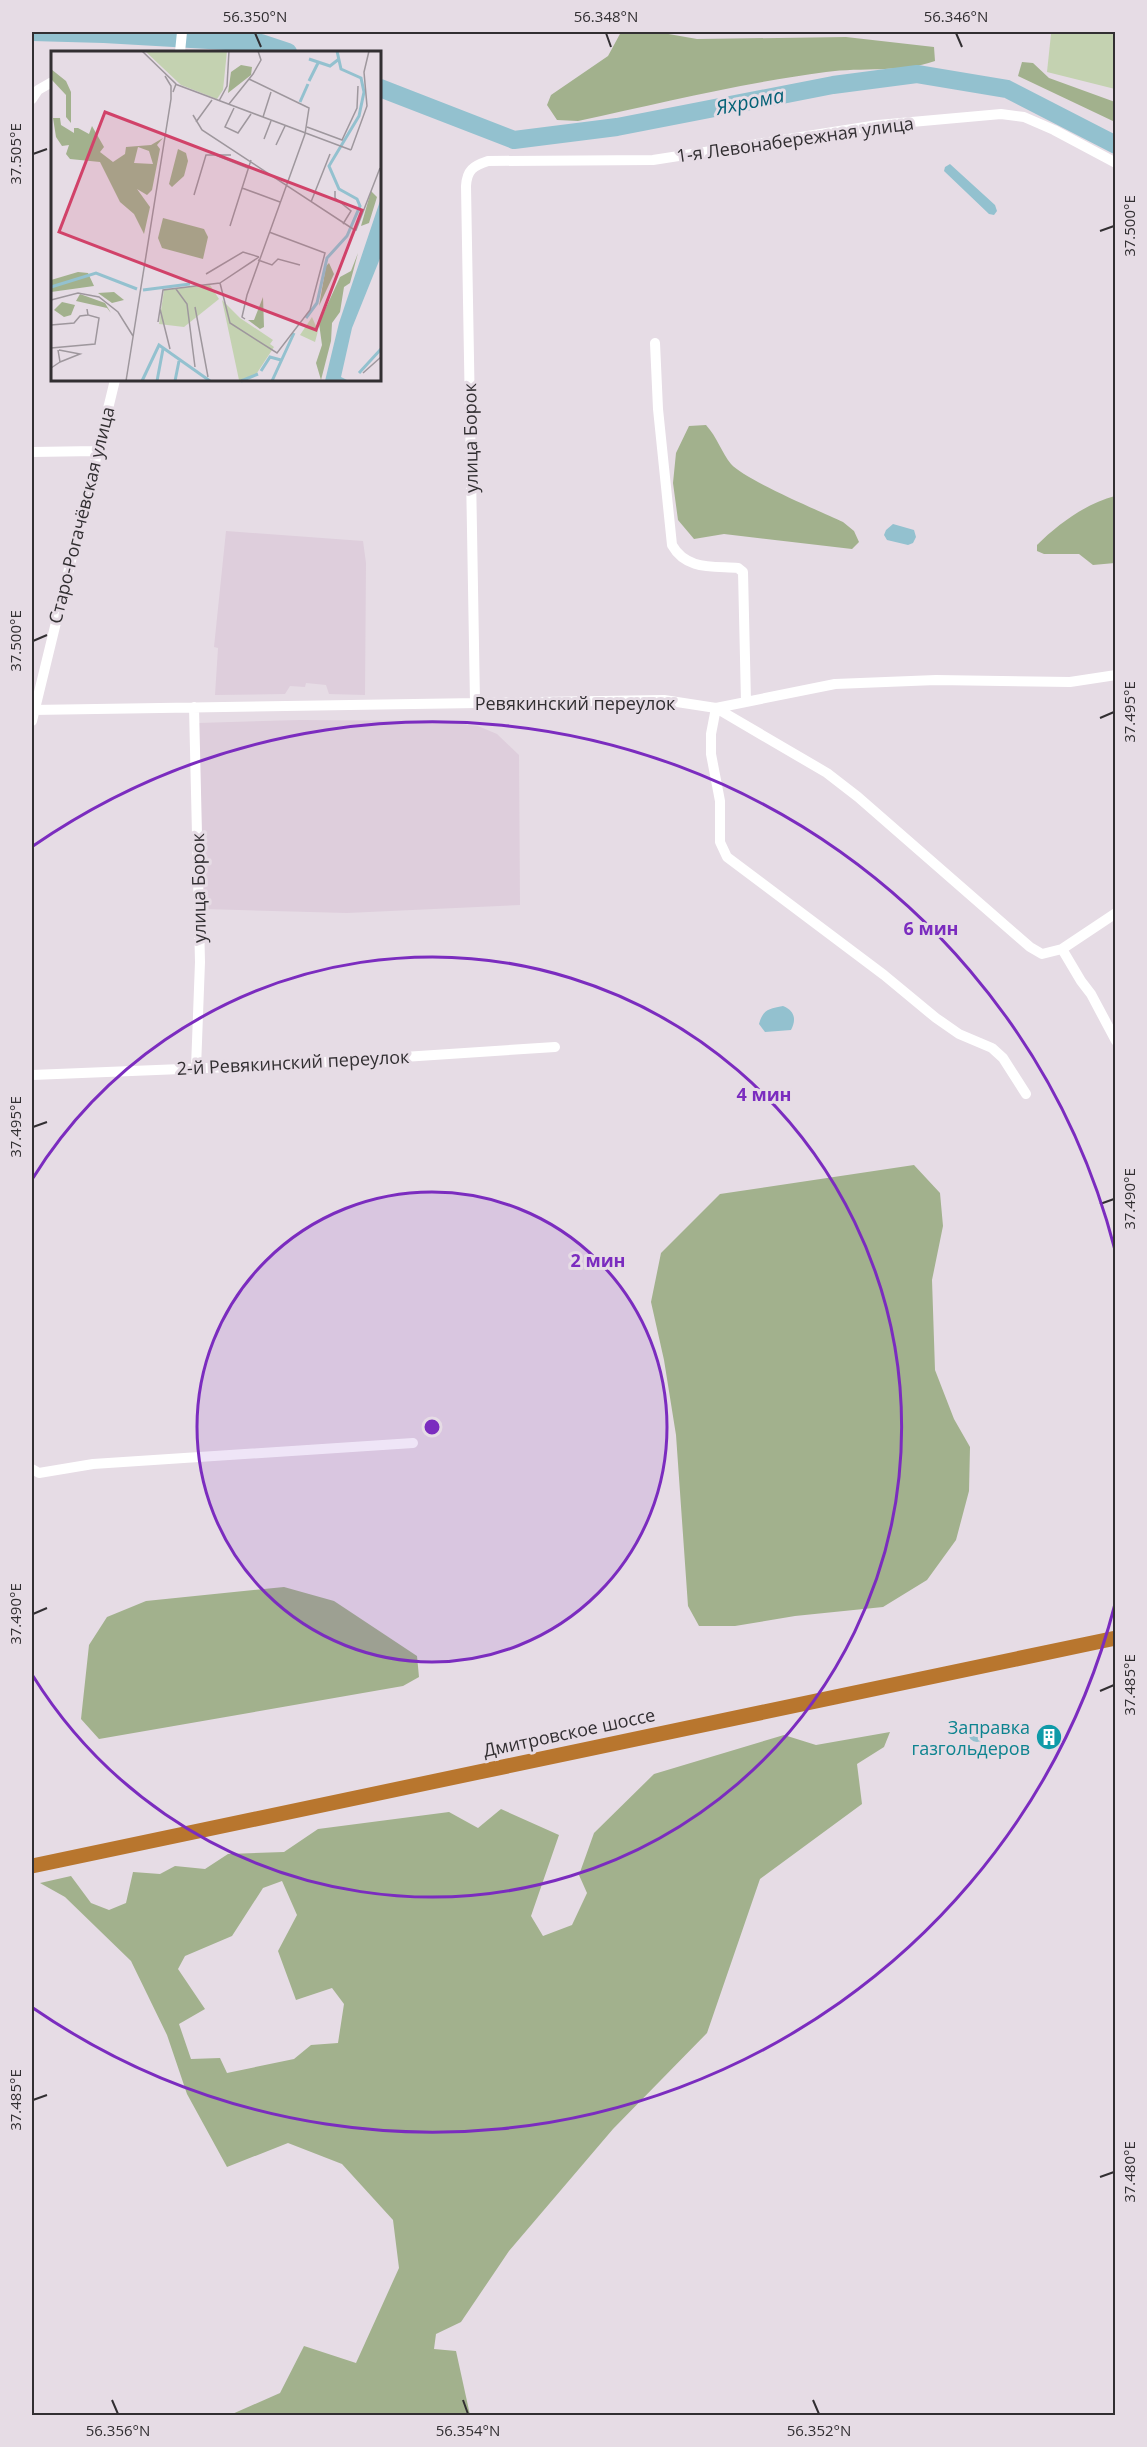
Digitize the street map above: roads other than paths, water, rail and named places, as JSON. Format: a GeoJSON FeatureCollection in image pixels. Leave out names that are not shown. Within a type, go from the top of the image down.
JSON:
{"type":"FeatureCollection","features":[{"type":"Feature","properties":{"kind":"highway","name":"Дмитровское шоссе"},"geometry":{"type":"LineString","coordinates":[[32,1866],[1116,1638]]}},
{"type":"Feature","properties":{"kind":"street"},"geometry":{"type":"LineString","coordinates":[[180,51],[182,32]]}},
{"type":"Feature","properties":{"kind":"street"},"geometry":{"type":"LineString","coordinates":[[32,99],[38,90],[51,83]]}},
{"type":"Feature","properties":{"kind":"street","name":"1-я Левонабережная улица"},"geometry":{"type":"LineString","coordinates":[[467,173],[475,165],[488,161],[653,160],[878,125],[1001,114],[1024,117],[1116,163]]}},
{"type":"Feature","properties":{"kind":"street","name":"улица Борок"},"geometry":{"type":"LineString","coordinates":[[467,173],[475,702]]}},
{"type":"Feature","properties":{"kind":"street"},"geometry":{"type":"LineString","coordinates":[[655,343],[658,409],[672,545],[678,556],[690,564],[738,568],[743,572],[746,702]]}},
{"type":"Feature","properties":{"kind":"street","name":"Старо-Рогачёвская улица"},"geometry":{"type":"LineString","coordinates":[[32,721],[115,381]]}},
{"type":"Feature","properties":{"kind":"street"},"geometry":{"type":"LineString","coordinates":[[32,452],[97,452]]}},
{"type":"Feature","properties":{"kind":"street","name":"Ревякинский переулок"},"geometry":{"type":"LineString","coordinates":[[33,710],[664,700],[716,708],[835,684],[936,680],[1070,682],[1116,675]]}},
{"type":"Feature","properties":{"kind":"street","name":"улица Борок"},"geometry":{"type":"LineString","coordinates":[[194,707],[200,962],[196,1068]]}},
{"type":"Feature","properties":{"kind":"street"},"geometry":{"type":"LineString","coordinates":[[1026,1094],[1003,1058],[992,1048],[959,1034],[936,1018],[884,975],[727,857],[720,842],[720,801],[711,754],[711,734],[716,708],[835,779],[1030,947],[1042,954],[1062,949],[1116,913]]}},
{"type":"Feature","properties":{"kind":"street"},"geometry":{"type":"LineString","coordinates":[[1062,949],[1091,994],[1116,1041]]}},
{"type":"Feature","properties":{"kind":"street","name":"2-й Ревякинский переулок"},"geometry":{"type":"LineString","coordinates":[[32,1075],[555,1047]]}},
{"type":"Feature","properties":{"kind":"street"},"geometry":{"type":"LineString","coordinates":[[32,1468],[39,1473],[93,1464],[413,1443]]}},
{"type":"Feature","properties":{"kind":"water"},"geometry":{"type":"Polygon","coordinates":[[[950,164],[995,205],[997,211],[994,215],[989,214],[944,171],[945,167],[950,164]]]}},
{"type":"Feature","properties":{"kind":"water"},"geometry":{"type":"Polygon","coordinates":[[[893,524],[914,530],[916,537],[913,543],[908,545],[887,540],[884,535],[893,524]]]}},
{"type":"Feature","properties":{"kind":"water"},"geometry":{"type":"Polygon","coordinates":[[[783,1006],[793,1015],[794,1022],[791,1030],[765,1032],[759,1024],[762,1015],[770,1009],[783,1006]]]}},
{"type":"Feature","properties":{"kind":"water"},"geometry":{"type":"Polygon","coordinates":[[[977,1724],[983,1727],[986,1733],[983,1739],[977,1742],[971,1739],[968,1733],[971,1727],[977,1724]]]}},
{"type":"Feature","properties":{"kind":"waterway","name":"Яхрома"},"geometry":{"type":"LineString","coordinates":[[32,32],[261,43],[285,51]]}},
{"type":"Feature","properties":{"kind":"waterway","name":"Яхрома"},"geometry":{"type":"LineString","coordinates":[[381,88],[514,140],[617,127],[833,85],[917,74],[1007,89],[1116,145]]}},
{"type":"Feature","properties":{"kind":"place","name":"Заправка газгольдеров"},"geometry":{"type":"Point","coordinates":[1049,1737]}}]}
